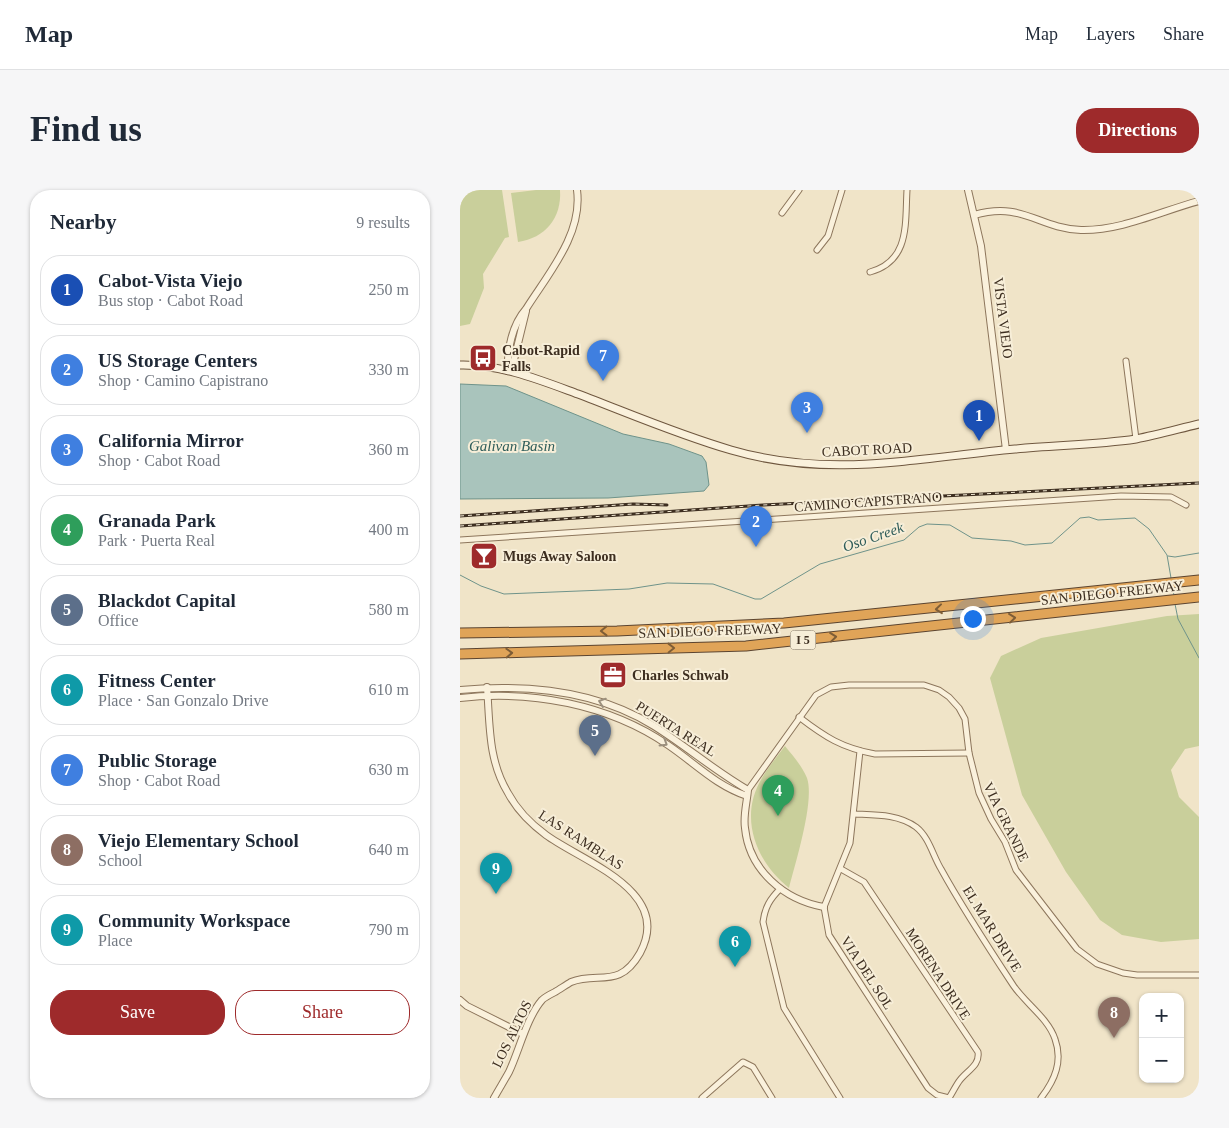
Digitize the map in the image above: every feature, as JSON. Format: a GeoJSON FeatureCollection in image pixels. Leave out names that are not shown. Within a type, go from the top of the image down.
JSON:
{"type":"FeatureCollection","features":[{"type":"Feature","properties":{"kind":"highway","name":"SAN DIEGO FREEWAY"},"geometry":{"type":"LineString","coordinates":[[460,633],[742,626],[844,619],[1198,580]]}},
{"type":"Feature","properties":{"kind":"highway","name":"SAN DIEGO FREEWAY"},"geometry":{"type":"LineString","coordinates":[[460,654],[746,646],[1199,597]]}},
{"type":"Feature","properties":{"kind":"main road","name":"CABOT ROAD"},"geometry":{"type":"LineString","coordinates":[[460,365],[508,371],[543,381],[730,450],[777,461],[819,466],[853,466],[1136,439],[1199,424]]}},
{"type":"Feature","properties":{"kind":"street"},"geometry":{"type":"LineString","coordinates":[[508,371],[512,368],[526,309],[573,231],[578,207],[577,190]]}},
{"type":"Feature","properties":{"kind":"street"},"geometry":{"type":"LineString","coordinates":[[782,213],[799,190]]}},
{"type":"Feature","properties":{"kind":"street"},"geometry":{"type":"LineString","coordinates":[[817,250],[828,236],[842,190]]}},
{"type":"Feature","properties":{"kind":"street"},"geometry":{"type":"LineString","coordinates":[[870,272],[882,269],[891,262],[901,245],[907,224],[907,190]]}},
{"type":"Feature","properties":{"kind":"street","name":"VISTA VIEJO"},"geometry":{"type":"LineString","coordinates":[[968,190],[981,246],[1006,450]]}},
{"type":"Feature","properties":{"kind":"street"},"geometry":{"type":"LineString","coordinates":[[974,215],[989,210],[1006,210],[1018,212],[1058,227],[1097,230],[1199,201]]}},
{"type":"Feature","properties":{"kind":"street"},"geometry":{"type":"LineString","coordinates":[[1126,361],[1136,439]]}},
{"type":"Feature","properties":{"kind":"street","name":"CAMINO CAPISTRANO"},"geometry":{"type":"LineString","coordinates":[[460,540],[1121,496],[1171,497],[1186,505]]}},
{"type":"Feature","properties":{"kind":"street","name":"VIA GRANDE"},"geometry":{"type":"LineString","coordinates":[[748,793],[816,695],[831,686],[924,685],[939,690],[959,708],[964,719],[969,753],[979,793],[991,819],[1005,842],[1016,870],[1076,949],[1098,964],[1123,973],[1137,975],[1199,975]]}},
{"type":"Feature","properties":{"kind":"street","name":"PUERTA REAL"},"geometry":{"type":"LineString","coordinates":[[460,690],[487,687],[528,688],[580,695],[620,708],[653,726],[748,793]]}},
{"type":"Feature","properties":{"kind":"street","name":"LAS RAMBLAS"},"geometry":{"type":"LineString","coordinates":[[487,687],[492,754],[508,794],[528,819],[546,834],[628,886],[641,902],[646,917],[646,935],[640,953]]}},
{"type":"Feature","properties":{"kind":"street","name":"PUERTA REAL"},"geometry":{"type":"LineString","coordinates":[[460,698],[488,695],[569,703],[621,719],[668,745],[725,788],[748,793]]}},
{"type":"Feature","properties":{"kind":"street"},"geometry":{"type":"LineString","coordinates":[[799,717],[826,738],[842,746],[860,751],[875,754],[969,753]]}},
{"type":"Feature","properties":{"kind":"street"},"geometry":{"type":"LineString","coordinates":[[748,793],[744,829],[756,864],[766,877],[780,889],[799,901],[824,907],[850,843],[860,751]]}},
{"type":"Feature","properties":{"kind":"street","name":"EL MAR DRIVE"},"geometry":{"type":"LineString","coordinates":[[854,814],[895,818],[917,828],[927,839],[941,870],[996,959],[1016,988],[1055,1037],[1058,1056],[1056,1076],[1041,1098]]}},
{"type":"Feature","properties":{"kind":"street","name":"MORENA DRIVE"},"geometry":{"type":"LineString","coordinates":[[841,869],[864,882],[978,1052],[979,1058],[976,1064],[960,1080],[949,1098]]}},
{"type":"Feature","properties":{"kind":"street"},"geometry":{"type":"LineString","coordinates":[[780,889],[770,900],[765,910],[763,922],[780,996],[784,1008],[840,1098]]}},
{"type":"Feature","properties":{"kind":"street","name":"VIA DEL SOL"},"geometry":{"type":"LineString","coordinates":[[824,907],[830,935],[923,1080],[937,1094],[949,1098]]}},
{"type":"Feature","properties":{"kind":"street","name":"LOS ALTOS"},"geometry":{"type":"LineString","coordinates":[[494,1098],[509,1071],[523,1034],[542,1000],[572,982],[611,978],[628,968],[640,953]]}},
{"type":"Feature","properties":{"kind":"street"},"geometry":{"type":"LineString","coordinates":[[460,1000],[467,1006],[523,1034]]}},
{"type":"Feature","properties":{"kind":"street"},"geometry":{"type":"LineString","coordinates":[[702,1098],[743,1062],[753,1067],[772,1098]]}},
{"type":"Feature","properties":{"kind":"green space"},"geometry":{"type":"Polygon","coordinates":[[[460,190],[502,190],[509,237],[505,238],[483,274],[484,288],[470,324],[460,326],[460,190]]]}},
{"type":"Feature","properties":{"kind":"green space"},"geometry":{"type":"Polygon","coordinates":[[[560,190],[560,200],[555,218],[544,231],[528,240],[518,242],[511,193],[560,190]]]}},
{"type":"Feature","properties":{"kind":"green space"},"geometry":{"type":"Polygon","coordinates":[[[1199,614],[1199,746],[1185,749],[1171,770],[1179,797],[1199,817],[1199,939],[1161,942],[1122,935],[1100,920],[1066,872],[1022,795],[990,678],[1001,656],[1041,638],[1167,616],[1199,614]]]}},
{"type":"Feature","properties":{"kind":"green space"},"geometry":{"type":"Polygon","coordinates":[[[785,746],[803,769],[809,788],[803,833],[789,888],[767,865],[754,838],[751,823],[751,808],[755,793],[764,774],[785,746]]]}},
{"type":"Feature","properties":{"kind":"water","name":"Galivan Basin"},"geometry":{"type":"Polygon","coordinates":[[[460,384],[506,386],[623,434],[669,444],[702,456],[706,462],[709,485],[704,491],[608,498],[460,499],[460,384]]]}},
{"type":"Feature","properties":{"kind":"waterway","name":"Oso Creek"},"geometry":{"type":"LineString","coordinates":[[460,575],[481,586],[504,594],[629,589],[667,583],[713,584],[755,599],[761,599],[820,564],[904,540],[919,527],[927,524],[950,525],[972,538],[1011,541],[1025,545],[1052,543],[1080,518],[1089,517],[1098,520],[1135,518],[1149,529],[1167,555],[1171,578]]}},
{"type":"Feature","properties":{"kind":"waterway"},"geometry":{"type":"LineString","coordinates":[[1168,556],[1175,557],[1199,553]]}},
{"type":"Feature","properties":{"kind":"waterway","name":"Oso Creek"},"geometry":{"type":"LineString","coordinates":[[1172,587],[1174,595]]}},
{"type":"Feature","properties":{"kind":"waterway","name":"Oso Creek"},"geometry":{"type":"LineString","coordinates":[[1175,604],[1178,619],[1199,658]]}},
{"type":"Feature","properties":{"kind":"railway"},"geometry":{"type":"LineString","coordinates":[[460,526],[763,505],[1199,483]]}},
{"type":"Feature","properties":{"kind":"railway"},"geometry":{"type":"LineString","coordinates":[[460,516],[633,504],[667,505]]}},
{"type":"Feature","properties":{"kind":"place","name":"Cabot-Rapid Falls"},"geometry":{"type":"Point","coordinates":[483,358]}},
{"type":"Feature","properties":{"kind":"place","name":"Public Storage"},"geometry":{"type":"Point","coordinates":[603,381]}},
{"type":"Feature","properties":{"kind":"place","name":"California Mirror"},"geometry":{"type":"Point","coordinates":[807,433]}},
{"type":"Feature","properties":{"kind":"place","name":"Cabot-Vista Viejo"},"geometry":{"type":"Point","coordinates":[979,441]}},
{"type":"Feature","properties":{"kind":"place","name":"US Storage Centers"},"geometry":{"type":"Point","coordinates":[756,547]}},
{"type":"Feature","properties":{"kind":"place","name":"Mugs Away Saloon"},"geometry":{"type":"Point","coordinates":[484,556]}},
{"type":"Feature","properties":{"kind":"place","name":"Charles Schwab"},"geometry":{"type":"Point","coordinates":[613,675]}},
{"type":"Feature","properties":{"kind":"place","name":"Blackdot Capital"},"geometry":{"type":"Point","coordinates":[595,756]}},
{"type":"Feature","properties":{"kind":"place","name":"Granada Park"},"geometry":{"type":"Point","coordinates":[778,816]}},
{"type":"Feature","properties":{"kind":"place","name":"Community Workspace"},"geometry":{"type":"Point","coordinates":[496,894]}},
{"type":"Feature","properties":{"kind":"place","name":"Fitness Center"},"geometry":{"type":"Point","coordinates":[735,967]}},
{"type":"Feature","properties":{"kind":"place","name":"Viejo Elementary School"},"geometry":{"type":"Point","coordinates":[1114,1038]}}]}
